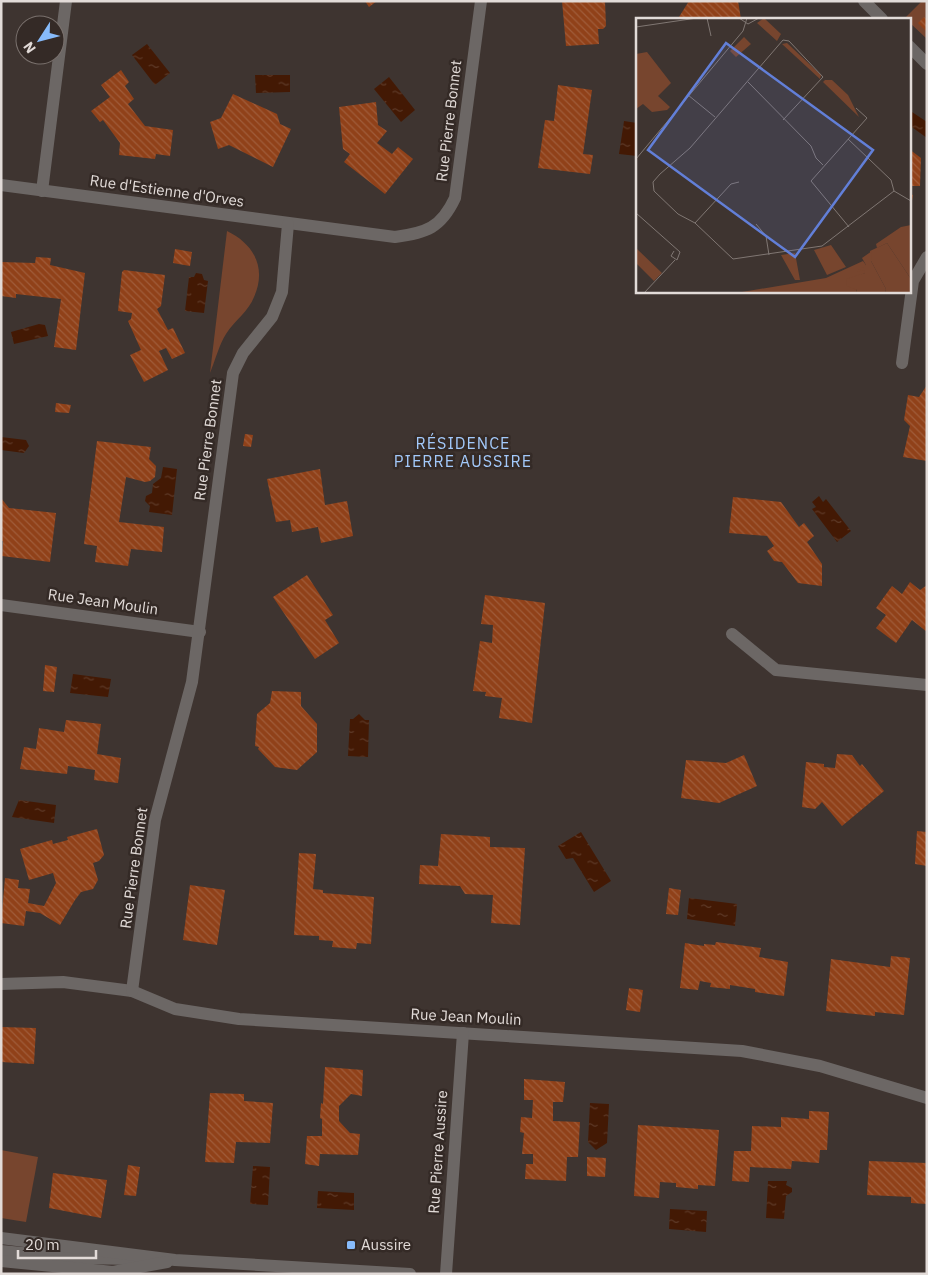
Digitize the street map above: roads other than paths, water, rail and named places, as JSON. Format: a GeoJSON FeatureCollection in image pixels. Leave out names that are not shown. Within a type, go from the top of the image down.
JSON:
{"type":"FeatureCollection","features":[{"type":"Feature","properties":{"kind":"street"},"geometry":{"type":"LineString","coordinates":[[42,191],[66,1]]}},
{"type":"Feature","properties":{"kind":"street","name":"Rue Pierre Bonnet"},"geometry":{"type":"LineString","coordinates":[[132,991],[155,820],[192,682],[233,373],[243,353],[272,317],[282,292],[288,224],[395,236],[416,234],[433,227],[448,214],[456,198],[481,1]]}},
{"type":"Feature","properties":{"kind":"street"},"geometry":{"type":"LineString","coordinates":[[864,1],[881,18]]}},
{"type":"Feature","properties":{"kind":"street"},"geometry":{"type":"LineString","coordinates":[[910,47],[927,64]]}},
{"type":"Feature","properties":{"kind":"street","name":"Rue d'Estienne d'Orves"},"geometry":{"type":"LineString","coordinates":[[1,186],[288,224]]}},
{"type":"Feature","properties":{"kind":"street"},"geometry":{"type":"LineString","coordinates":[[902,363],[913,281],[927,257]]}},
{"type":"Feature","properties":{"kind":"street","name":"Rue Jean Moulin"},"geometry":{"type":"LineString","coordinates":[[1,605],[200,632]]}},
{"type":"Feature","properties":{"kind":"street"},"geometry":{"type":"LineString","coordinates":[[732,634],[776,670],[927,686]]}},
{"type":"Feature","properties":{"kind":"street","name":"Rue Jean Moulin"},"geometry":{"type":"LineString","coordinates":[[1,984],[63,982],[132,991],[175,1009],[239,1019],[742,1051],[820,1066],[927,1098]]}},
{"type":"Feature","properties":{"kind":"street","name":"Rue Pierre Aussire"},"geometry":{"type":"LineString","coordinates":[[446,1274],[463,1033]]}},
{"type":"Feature","properties":{"kind":"street"},"geometry":{"type":"LineString","coordinates":[[1,1238],[175,1260]]}},
{"type":"Feature","properties":{"kind":"street"},"geometry":{"type":"LineString","coordinates":[[1,1251],[74,1258],[175,1260],[410,1274]]}},
{"type":"Feature","properties":{"kind":"street"},"geometry":{"type":"LineString","coordinates":[[1,1261],[26,1269],[113,1272],[175,1260]]}},
{"type":"Feature","properties":{"kind":"water"},"geometry":{"type":"Polygon","coordinates":[[[147,44],[170,73],[155,85],[132,55],[147,44]]]}},
{"type":"Feature","properties":{"kind":"water"},"geometry":{"type":"Polygon","coordinates":[[[255,75],[290,75],[290,92],[256,93],[255,75]]]}},
{"type":"Feature","properties":{"kind":"water"},"geometry":{"type":"Polygon","coordinates":[[[389,77],[415,110],[401,122],[374,89],[389,77]]]}},
{"type":"Feature","properties":{"kind":"water"},"geometry":{"type":"Polygon","coordinates":[[[910,111],[927,122],[927,138],[910,126],[910,111]]]}},
{"type":"Feature","properties":{"kind":"water"},"geometry":{"type":"Polygon","coordinates":[[[624,121],[636,123],[636,156],[619,154],[624,121]]]}},
{"type":"Feature","properties":{"kind":"water"},"geometry":{"type":"Polygon","coordinates":[[[196,273],[202,274],[204,280],[208,281],[204,313],[185,311],[189,277],[194,277],[196,273]]]}},
{"type":"Feature","properties":{"kind":"water"},"geometry":{"type":"Polygon","coordinates":[[[39,324],[45,325],[48,336],[14,344],[11,332],[39,324]]]}},
{"type":"Feature","properties":{"kind":"water"},"geometry":{"type":"Polygon","coordinates":[[[1,437],[26,440],[29,446],[24,453],[1,450],[1,437]]]}},
{"type":"Feature","properties":{"kind":"water"},"geometry":{"type":"Polygon","coordinates":[[[163,467],[177,469],[172,515],[149,512],[150,506],[145,501],[146,496],[152,493],[153,484],[161,478],[163,467]]]}},
{"type":"Feature","properties":{"kind":"water"},"geometry":{"type":"Polygon","coordinates":[[[819,496],[823,502],[826,499],[851,531],[837,542],[812,509],[816,507],[812,502],[819,496]]]}},
{"type":"Feature","properties":{"kind":"water"},"geometry":{"type":"Polygon","coordinates":[[[73,674],[111,679],[108,697],[70,693],[73,674]]]}},
{"type":"Feature","properties":{"kind":"water"},"geometry":{"type":"Polygon","coordinates":[[[359,714],[365,720],[369,720],[368,757],[348,756],[350,719],[359,714]]]}},
{"type":"Feature","properties":{"kind":"water"},"geometry":{"type":"Polygon","coordinates":[[[19,800],[56,805],[54,823],[12,817],[19,800]]]}},
{"type":"Feature","properties":{"kind":"water"},"geometry":{"type":"Polygon","coordinates":[[[581,832],[611,881],[594,892],[573,858],[566,859],[558,846],[581,832]]]}},
{"type":"Feature","properties":{"kind":"water"},"geometry":{"type":"Polygon","coordinates":[[[689,898],[737,904],[735,926],[687,919],[689,898]]]}},
{"type":"Feature","properties":{"kind":"water"},"geometry":{"type":"Polygon","coordinates":[[[590,1103],[609,1104],[607,1143],[596,1150],[588,1142],[590,1103]]]}},
{"type":"Feature","properties":{"kind":"water"},"geometry":{"type":"Polygon","coordinates":[[[253,1166],[270,1167],[268,1205],[250,1204],[253,1166]]]}},
{"type":"Feature","properties":{"kind":"water"},"geometry":{"type":"Polygon","coordinates":[[[768,1181],[787,1181],[786,1185],[792,1188],[792,1192],[786,1196],[784,1219],[766,1218],[768,1181]]]}},
{"type":"Feature","properties":{"kind":"water"},"geometry":{"type":"Polygon","coordinates":[[[318,1191],[354,1193],[354,1210],[317,1208],[318,1191]]]}},
{"type":"Feature","properties":{"kind":"water"},"geometry":{"type":"Polygon","coordinates":[[[670,1209],[707,1211],[706,1232],[669,1229],[670,1209]]]}},
{"type":"Feature","properties":{"kind":"place","name":"Aussire"},"geometry":{"type":"Point","coordinates":[351,1245]}},
{"type":"Feature","properties":{"kind":"district","name":"RÉSIDENCE PIERRE AUSSIRE"},"geometry":{"type":"Point","coordinates":[463,452]}}]}
